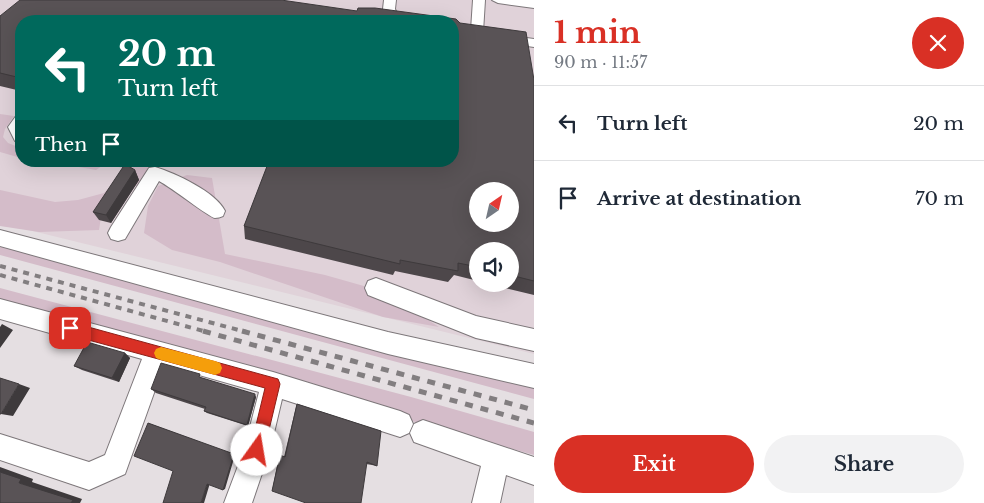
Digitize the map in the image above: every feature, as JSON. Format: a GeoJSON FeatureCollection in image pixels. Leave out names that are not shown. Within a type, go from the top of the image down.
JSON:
{"type":"FeatureCollection","features":[{"type":"Feature","properties":{"kind":"street"},"geometry":{"type":"LineString","coordinates":[[390,0],[389,9],[392,15]]}},
{"type":"Feature","properties":{"kind":"street"},"geometry":{"type":"LineString","coordinates":[[477,35],[479,0]]}},
{"type":"Feature","properties":{"kind":"street"},"geometry":{"type":"LineString","coordinates":[[498,0],[532,5],[531,0]]}},
{"type":"Feature","properties":{"kind":"street"},"geometry":{"type":"LineString","coordinates":[[459,33],[534,43]]}},
{"type":"Feature","properties":{"kind":"street"},"geometry":{"type":"LineString","coordinates":[[118,233],[155,173],[170,177],[187,187],[216,211]]}},
{"type":"Feature","properties":{"kind":"street"},"geometry":{"type":"LineString","coordinates":[[0,238],[388,343],[534,376]]}},
{"type":"Feature","properties":{"kind":"street"},"geometry":{"type":"LineString","coordinates":[[376,288],[476,327],[534,340]]}},
{"type":"Feature","properties":{"kind":"street"},"geometry":{"type":"LineString","coordinates":[[0,309],[273,384],[534,471]]}},
{"type":"Feature","properties":{"kind":"street"},"geometry":{"type":"LineString","coordinates":[[0,447],[89,476],[115,464],[157,352]]}},
{"type":"Feature","properties":{"kind":"street"},"geometry":{"type":"LineString","coordinates":[[238,503],[257,450],[273,384]]}},
{"type":"Feature","properties":{"kind":"street"},"geometry":{"type":"LineString","coordinates":[[486,503],[496,459]]}},
{"type":"Feature","properties":{"kind":"shaded area"},"geometry":{"type":"Polygon","coordinates":[[[0,0],[534,0],[534,354],[0,223],[0,0]]]}},
{"type":"Feature","properties":{"kind":"shaded area"},"geometry":{"type":"Polygon","coordinates":[[[0,114],[14,116],[5,129],[3,137],[8,143],[15,146],[15,156],[0,152],[0,114]]]}},
{"type":"Feature","properties":{"kind":"shaded area"},"geometry":{"type":"Polygon","coordinates":[[[79,167],[100,167],[96,170],[79,167]]]}},
{"type":"Feature","properties":{"kind":"shaded area"},"geometry":{"type":"Polygon","coordinates":[[[118,167],[158,167],[147,180],[137,186],[124,188],[101,217],[99,230],[39,232],[0,226],[0,190],[55,202],[78,200],[104,193],[127,169],[118,167]]]}},
{"type":"Feature","properties":{"kind":"shaded area"},"geometry":{"type":"Polygon","coordinates":[[[187,175],[212,178],[225,254],[325,275],[385,292],[439,327],[383,317],[220,262],[172,250],[144,233],[148,206],[158,186],[187,175]]]}},
{"type":"Feature","properties":{"kind":"shaded area"},"geometry":{"type":"Polygon","coordinates":[[[0,238],[534,376],[534,399],[0,255],[0,238]]]}},
{"type":"Feature","properties":{"kind":"shaded area"},"geometry":{"type":"Polygon","coordinates":[[[0,288],[411,397],[534,432],[534,455],[0,307],[0,288]]]}},
{"type":"Feature","properties":{"kind":"building"},"geometry":{"type":"Polygon","coordinates":[[[20,0],[281,0],[357,11],[358,8],[375,8],[427,15],[15,15],[15,77],[0,73],[0,16],[20,0]]]}},
{"type":"Feature","properties":{"kind":"building"},"geometry":{"type":"Polygon","coordinates":[[[459,22],[526,32],[534,80],[534,281],[519,277],[519,242],[469,242],[469,265],[458,263],[458,271],[400,260],[400,264],[244,226],[267,167],[459,167],[459,22]]]}},
{"type":"Feature","properties":{"kind":"building"},"geometry":{"type":"Polygon","coordinates":[[[123,167],[130,167],[135,170],[106,215],[93,212],[123,167]]]}},
{"type":"Feature","properties":{"kind":"building"},"geometry":{"type":"Polygon","coordinates":[[[87,342],[125,353],[112,378],[74,366],[87,342]]]}},
{"type":"Feature","properties":{"kind":"building"},"geometry":{"type":"Polygon","coordinates":[[[161,363],[200,374],[199,377],[255,394],[247,425],[204,411],[206,407],[151,389],[161,363]]]}},
{"type":"Feature","properties":{"kind":"building"},"geometry":{"type":"Polygon","coordinates":[[[0,378],[19,384],[1,414],[0,414],[0,378]]]}},
{"type":"Feature","properties":{"kind":"building"},"geometry":{"type":"Polygon","coordinates":[[[297,404],[381,431],[377,466],[367,462],[361,503],[306,503],[272,491],[280,455],[285,457],[297,404]]]}},
{"type":"Feature","properties":{"kind":"building"},"geometry":{"type":"Polygon","coordinates":[[[148,423],[234,454],[223,490],[207,484],[201,503],[163,503],[173,471],[134,456],[148,423]]]}},
{"type":"Feature","properties":{"kind":"building"},"geometry":{"type":"Polygon","coordinates":[[[0,472],[21,479],[19,483],[73,500],[71,503],[0,503],[0,472]]]}},
{"type":"Feature","properties":{"kind":"railway"},"geometry":{"type":"LineString","coordinates":[[0,266],[246,332]]}},
{"type":"Feature","properties":{"kind":"railway"},"geometry":{"type":"LineString","coordinates":[[0,275],[207,332]]}},
{"type":"Feature","properties":{"kind":"railway"},"geometry":{"type":"LineString","coordinates":[[203,331],[534,423]]}},
{"type":"Feature","properties":{"kind":"railway"},"geometry":{"type":"LineString","coordinates":[[242,331],[534,410]]}},
{"type":"Feature","properties":{"kind":"slow traffic"},"geometry":{"type":"LineString","coordinates":[[161,353],[215,368]]}},
{"type":"Feature","properties":{"kind":"route"},"geometry":{"type":"LineString","coordinates":[[70,328],[273,384],[257,450]]}}]}
